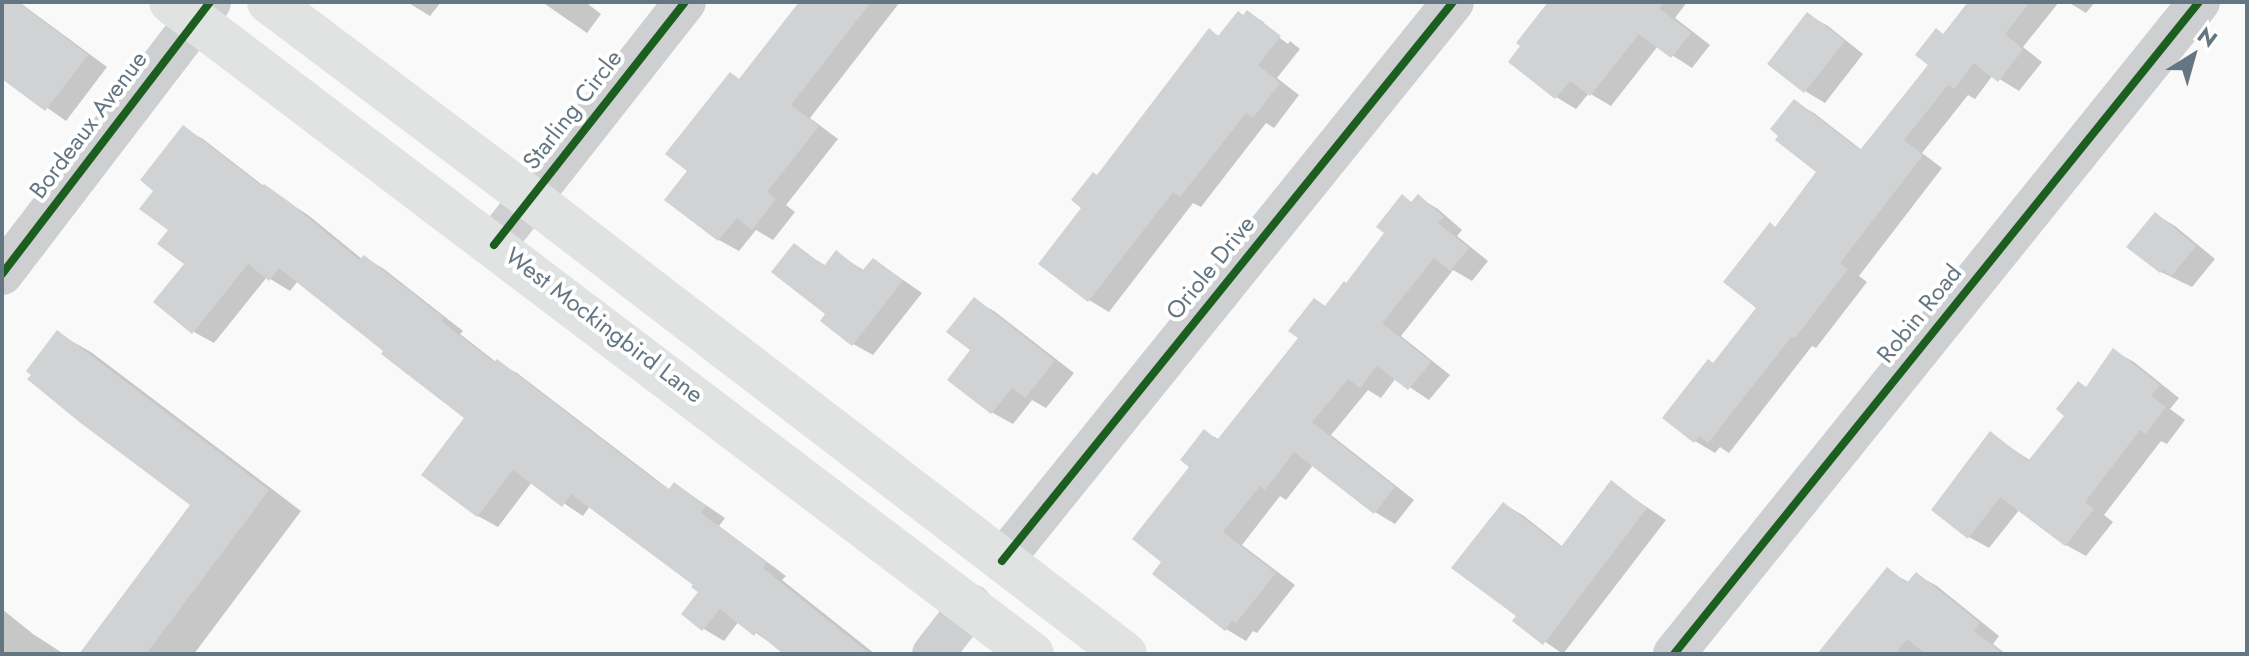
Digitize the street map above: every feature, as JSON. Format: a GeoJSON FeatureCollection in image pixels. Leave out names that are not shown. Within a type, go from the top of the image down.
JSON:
{"type":"FeatureCollection","features":[{"type":"Feature","properties":{"kind":"main road"},"geometry":{"type":"LineString","coordinates":[[269,2],[1125,654]]}},
{"type":"Feature","properties":{"kind":"main road","name":"West Mockingbird Lane"},"geometry":{"type":"LineString","coordinates":[[193,8],[494,245],[1032,654]]}},
{"type":"Feature","properties":{"kind":"main road"},"geometry":{"type":"LineString","coordinates":[[971,605],[1002,561]]}},
{"type":"Feature","properties":{"kind":"street","name":"Starling Circle"},"geometry":{"type":"LineString","coordinates":[[494,245],[685,2]]}},
{"type":"Feature","properties":{"kind":"street","name":"Oriole Drive"},"geometry":{"type":"LineString","coordinates":[[1002,561],[1453,2]]}},
{"type":"Feature","properties":{"kind":"street","name":"Robin Road"},"geometry":{"type":"LineString","coordinates":[[1674,654],[2199,2]]}},
{"type":"Feature","properties":{"kind":"street","name":"Bordeaux Avenue"},"geometry":{"type":"LineString","coordinates":[[2,274],[193,8]]}},
{"type":"Feature","properties":{"kind":"street"},"geometry":{"type":"LineString","coordinates":[[933,654],[971,605]]}},
{"type":"Feature","properties":{"kind":"building"},"geometry":{"type":"Polygon","coordinates":[[[2,2],[18,2],[88,55],[45,111],[2,79],[2,2]]]}},
{"type":"Feature","properties":{"kind":"building"},"geometry":{"type":"Polygon","coordinates":[[[799,2],[871,2],[791,105],[819,126],[767,192],[776,199],[752,230],[737,218],[718,241],[664,200],[687,171],[665,154],[730,72],[739,79],[799,2]]]}},
{"type":"Feature","properties":{"kind":"building"},"geometry":{"type":"Polygon","coordinates":[[[1548,2],[1664,2],[1659,8],[1691,33],[1671,58],[1639,34],[1590,96],[1570,81],[1555,99],[1508,62],[1520,46],[1516,43],[1548,2]]]}},
{"type":"Feature","properties":{"kind":"building"},"geometry":{"type":"Polygon","coordinates":[[[1968,2],[2030,2],[2005,34],[2023,49],[1998,82],[1974,63],[1954,89],[1948,85],[1904,140],[1923,155],[1840,263],[1848,269],[1708,443],[1699,436],[1694,443],[1662,418],[1708,359],[1713,363],[1756,308],[1723,282],[1770,222],[1775,227],[1816,172],[1775,140],[1778,136],[1770,129],[1794,99],[1860,150],[1928,65],[1915,55],[1936,28],[1943,34],[1968,2]]]}},
{"type":"Feature","properties":{"kind":"building"},"geometry":{"type":"Polygon","coordinates":[[[1247,10],[1281,36],[1258,65],[1280,83],[1253,118],[1246,113],[1180,197],[1173,192],[1088,302],[1038,264],[1081,208],[1071,200],[1093,172],[1097,175],[1209,28],[1218,36],[1238,11],[1243,15],[1247,10]]]}},
{"type":"Feature","properties":{"kind":"building"},"geometry":{"type":"Polygon","coordinates":[[[1807,12],[1845,41],[1804,93],[1767,64],[1807,12]]]}},
{"type":"Feature","properties":{"kind":"building"},"geometry":{"type":"Polygon","coordinates":[[[183,125],[262,186],[264,184],[288,201],[359,260],[364,255],[444,318],[441,321],[494,362],[497,359],[652,478],[669,489],[674,482],[706,506],[701,513],[767,563],[763,568],[870,654],[783,654],[757,632],[754,636],[720,609],[702,631],[681,614],[698,592],[691,587],[693,585],[571,494],[562,507],[513,470],[477,517],[421,475],[464,418],[381,354],[383,351],[279,268],[269,281],[248,264],[192,334],[153,302],[184,264],[157,244],[168,230],[139,209],[153,191],[140,180],[183,125]]]}},
{"type":"Feature","properties":{"kind":"building"},"geometry":{"type":"Polygon","coordinates":[[[1402,194],[1411,202],[1418,194],[1444,217],[1438,223],[1469,248],[1450,271],[1434,258],[1382,323],[1431,362],[1408,390],[1377,366],[1360,388],[1348,379],[1312,422],[1395,487],[1374,514],[1294,452],[1265,490],[1260,486],[1223,532],[1276,573],[1236,623],[1232,621],[1225,631],[1152,574],[1161,562],[1132,539],[1189,467],[1180,460],[1204,429],[1217,440],[1298,338],[1288,331],[1314,298],[1325,306],[1384,233],[1376,227],[1402,194]]]}},
{"type":"Feature","properties":{"kind":"building"},"geometry":{"type":"Polygon","coordinates":[[[2155,212],[2196,246],[2171,277],[2163,270],[2160,273],[2126,247],[2155,212]]]}},
{"type":"Feature","properties":{"kind":"building"},"geometry":{"type":"Polygon","coordinates":[[[794,243],[824,266],[836,250],[862,271],[873,258],[903,280],[852,346],[820,321],[825,314],[771,272],[794,243]]]}},
{"type":"Feature","properties":{"kind":"building"},"geometry":{"type":"Polygon","coordinates":[[[974,297],[1055,361],[1025,398],[1012,388],[991,414],[947,380],[970,350],[946,332],[974,297]]]}},
{"type":"Feature","properties":{"kind":"building"},"geometry":{"type":"Polygon","coordinates":[[[57,330],[269,490],[146,654],[79,654],[190,505],[27,379],[31,375],[26,371],[57,330]]]}},
{"type":"Feature","properties":{"kind":"building"},"geometry":{"type":"Polygon","coordinates":[[[2113,348],[2160,385],[2151,396],[2166,407],[2146,434],[2140,430],[2085,502],[2094,509],[2065,546],[2000,497],[1968,539],[1931,510],[1990,431],[2028,461],[2064,416],[2056,409],[2078,381],[2086,387],[2113,348]]]}},
{"type":"Feature","properties":{"kind":"building"},"geometry":{"type":"Polygon","coordinates":[[[1611,480],[1647,508],[1543,645],[1512,621],[1516,616],[1451,568],[1503,502],[1561,547],[1611,480]]]}},
{"type":"Feature","properties":{"kind":"building"},"geometry":{"type":"Polygon","coordinates":[[[1887,567],[1907,583],[1916,572],[1980,623],[1974,631],[2004,654],[1926,654],[1907,639],[1895,654],[1817,654],[1887,567]]]}},
{"type":"Feature","properties":{"kind":"cycle path"},"geometry":{"type":"LineString","coordinates":[[2,274],[210,2]]}},
{"type":"Feature","properties":{"kind":"cycle path"},"geometry":{"type":"LineString","coordinates":[[494,245],[685,2]]}},
{"type":"Feature","properties":{"kind":"cycle path"},"geometry":{"type":"LineString","coordinates":[[1002,561],[1453,2]]}},
{"type":"Feature","properties":{"kind":"cycle path"},"geometry":{"type":"LineString","coordinates":[[1674,654],[2199,2]]}}]}
